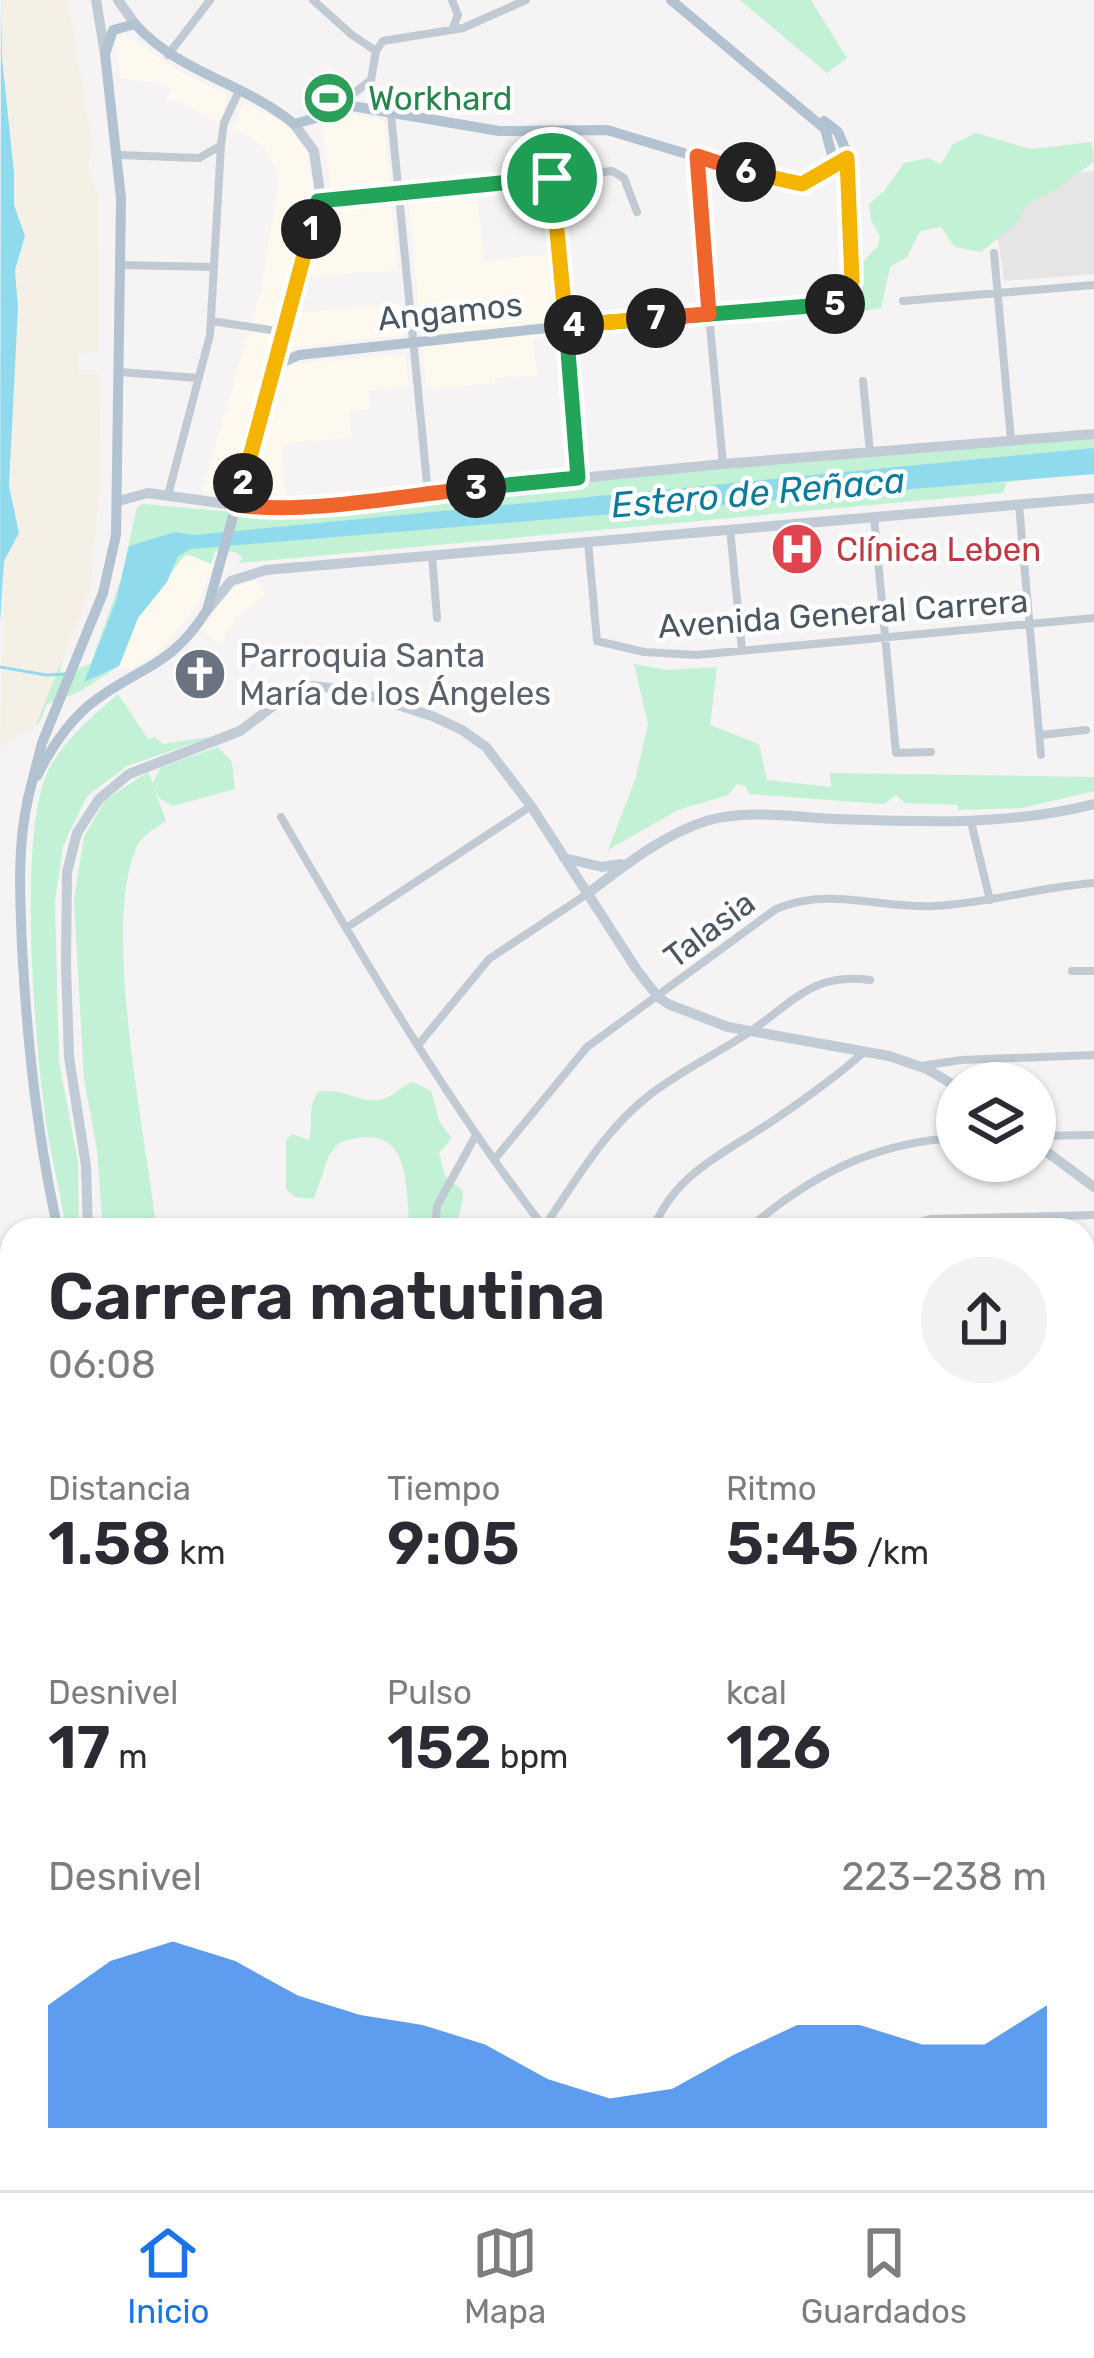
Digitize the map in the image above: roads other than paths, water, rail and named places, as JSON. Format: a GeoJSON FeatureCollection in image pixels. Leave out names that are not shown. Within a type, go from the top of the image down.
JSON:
{"type":"FeatureCollection","features":[{"type":"Feature","properties":{"kind":"main road"},"geometry":{"type":"LineString","coordinates":[[56,1218],[26,1036],[20,889],[27,802],[43,743],[110,568],[119,501],[118,154],[97,0]]}},
{"type":"Feature","properties":{"kind":"main road"},"geometry":{"type":"LineString","coordinates":[[118,0],[134,24],[168,55],[294,124],[317,160],[318,201],[207,610]]}},
{"type":"Feature","properties":{"kind":"main road"},"geometry":{"type":"LineString","coordinates":[[294,124],[320,117],[340,104],[499,131],[607,130],[796,184],[813,181],[847,158],[838,132],[671,0]]}},
{"type":"Feature","properties":{"kind":"main road"},"geometry":{"type":"LineString","coordinates":[[105,54],[113,30],[134,24]]}},
{"type":"Feature","properties":{"kind":"main road"},"geometry":{"type":"LineString","coordinates":[[812,115],[831,139],[829,166]]}},
{"type":"Feature","properties":{"kind":"main road","name":"Angamos"},"geometry":{"type":"LineString","coordinates":[[272,376],[283,362],[299,355],[566,326],[829,307],[850,290],[853,274],[847,158]]}},
{"type":"Feature","properties":{"kind":"main road"},"geometry":{"type":"LineString","coordinates":[[119,501],[140,494],[238,505],[303,505],[1094,434]]}},
{"type":"Feature","properties":{"kind":"main road"},"geometry":{"type":"LineString","coordinates":[[27,802],[49,754],[79,715],[108,692],[163,661],[185,641],[231,580],[254,571],[1094,499]]}},
{"type":"Feature","properties":{"kind":"main road"},"geometry":{"type":"LineString","coordinates":[[88,1218],[86,1166],[68,1042],[66,885],[77,833],[108,790],[140,767],[240,731],[289,694],[330,686],[431,716],[463,730],[494,756],[658,997],[702,1020],[865,1051],[936,1075]]}},
{"type":"Feature","properties":{"kind":"main road"},"geometry":{"type":"LineString","coordinates":[[64,692],[67,706],[79,715]]}},
{"type":"Feature","properties":{"kind":"main road"},"geometry":{"type":"LineString","coordinates":[[587,894],[629,862],[687,829],[725,817],[971,822],[1036,818],[1094,804]]}},
{"type":"Feature","properties":{"kind":"main road"},"geometry":{"type":"LineString","coordinates":[[564,858],[602,867],[629,862]]}},
{"type":"Feature","properties":{"kind":"main road"},"geometry":{"type":"LineString","coordinates":[[1056,1156],[1094,1187]]}},
{"type":"Feature","properties":{"kind":"street"},"geometry":{"type":"LineString","coordinates":[[168,55],[210,0]]}},
{"type":"Feature","properties":{"kind":"street"},"geometry":{"type":"LineString","coordinates":[[313,0],[376,51]]}},
{"type":"Feature","properties":{"kind":"street"},"geometry":{"type":"LineString","coordinates":[[451,31],[458,15],[452,0]]}},
{"type":"Feature","properties":{"kind":"street"},"geometry":{"type":"LineString","coordinates":[[340,104],[371,80],[376,51],[389,39],[451,31],[526,0]]}},
{"type":"Feature","properties":{"kind":"street"},"geometry":{"type":"LineString","coordinates":[[168,495],[211,321],[220,146],[238,92]]}},
{"type":"Feature","properties":{"kind":"street"},"geometry":{"type":"LineString","coordinates":[[392,114],[428,493]]}},
{"type":"Feature","properties":{"kind":"street"},"geometry":{"type":"LineString","coordinates":[[118,154],[199,158],[220,146]]}},
{"type":"Feature","properties":{"kind":"street"},"geometry":{"type":"LineString","coordinates":[[697,156],[723,464]]}},
{"type":"Feature","properties":{"kind":"street"},"geometry":{"type":"LineString","coordinates":[[199,158],[219,175]]}},
{"type":"Feature","properties":{"kind":"street"},"geometry":{"type":"LineString","coordinates":[[318,201],[617,172],[637,212]]}},
{"type":"Feature","properties":{"kind":"street"},"geometry":{"type":"LineString","coordinates":[[552,178],[578,478]]}},
{"type":"Feature","properties":{"kind":"street"},"geometry":{"type":"LineString","coordinates":[[994,253],[1011,440]]}},
{"type":"Feature","properties":{"kind":"street"},"geometry":{"type":"LineString","coordinates":[[121,265],[213,267]]}},
{"type":"Feature","properties":{"kind":"street"},"geometry":{"type":"LineString","coordinates":[[903,301],[1094,285]]}},
{"type":"Feature","properties":{"kind":"street"},"geometry":{"type":"LineString","coordinates":[[211,321],[284,332]]}},
{"type":"Feature","properties":{"kind":"street"},"geometry":{"type":"LineString","coordinates":[[120,372],[199,378]]}},
{"type":"Feature","properties":{"kind":"street"},"geometry":{"type":"LineString","coordinates":[[862,381],[870,452]]}},
{"type":"Feature","properties":{"kind":"street"},"geometry":{"type":"LineString","coordinates":[[1019,505],[1041,755]]}},
{"type":"Feature","properties":{"kind":"street"},"geometry":{"type":"LineString","coordinates":[[874,517],[896,752],[931,752]]}},
{"type":"Feature","properties":{"kind":"street"},"geometry":{"type":"LineString","coordinates":[[730,529],[742,650]]}},
{"type":"Feature","properties":{"kind":"street","name":"Avenida General Carrera"},"geometry":{"type":"LineString","coordinates":[[588,542],[597,641],[661,654],[1094,618]]}},
{"type":"Feature","properties":{"kind":"street"},"geometry":{"type":"LineString","coordinates":[[432,555],[437,618]]}},
{"type":"Feature","properties":{"kind":"street"},"geometry":{"type":"LineString","coordinates":[[1040,735],[1086,730]]}},
{"type":"Feature","properties":{"kind":"street"},"geometry":{"type":"LineString","coordinates":[[346,928],[531,806]]}},
{"type":"Feature","properties":{"kind":"street"},"geometry":{"type":"LineString","coordinates":[[281,817],[419,1044],[537,1218]]}},
{"type":"Feature","properties":{"kind":"street"},"geometry":{"type":"LineString","coordinates":[[971,822],[990,900]]}},
{"type":"Feature","properties":{"kind":"street","name":"Talasia"},"geometry":{"type":"LineString","coordinates":[[494,1160],[586,1047],[766,914],[798,901],[836,896],[918,907],[1094,883]]}},
{"type":"Feature","properties":{"kind":"street"},"geometry":{"type":"LineString","coordinates":[[419,1044],[489,959],[587,894]]}},
{"type":"Feature","properties":{"kind":"street"},"geometry":{"type":"LineString","coordinates":[[1072,971],[1094,970]]}},
{"type":"Feature","properties":{"kind":"street"},"geometry":{"type":"LineString","coordinates":[[552,1218],[592,1156],[633,1109],[681,1073],[752,1031],[809,988],[838,980],[870,980]]}},
{"type":"Feature","properties":{"kind":"street"},"geometry":{"type":"LineString","coordinates":[[659,1218],[688,1176],[771,1122],[865,1051]]}},
{"type":"Feature","properties":{"kind":"street"},"geometry":{"type":"LineString","coordinates":[[920,1066],[1094,1055]]}},
{"type":"Feature","properties":{"kind":"street"},"geometry":{"type":"LineString","coordinates":[[436,1218],[436,1206],[476,1133]]}},
{"type":"Feature","properties":{"kind":"street"},"geometry":{"type":"LineString","coordinates":[[1056,1138],[1094,1135]]}},
{"type":"Feature","properties":{"kind":"street"},"geometry":{"type":"LineString","coordinates":[[761,1218],[848,1161],[891,1146],[936,1141]]}},
{"type":"Feature","properties":{"kind":"street"},"geometry":{"type":"LineString","coordinates":[[971,1218],[1094,1215]]}},
{"type":"Feature","properties":{"kind":"water"},"geometry":{"type":"Polygon","coordinates":[[[1,0],[14,205],[25,236],[15,270],[18,308],[9,486],[19,533],[4,561],[0,623],[1,0]]]}},
{"type":"Feature","properties":{"kind":"water"},"geometry":{"type":"Polygon","coordinates":[[[1094,448],[1094,474],[191,549],[178,556],[167,582],[138,618],[119,666],[84,682],[116,601],[129,546],[175,532],[194,535],[1094,448]]]}},
{"type":"Feature","properties":{"kind":"waterway","name":"Estero de Reñaca"},"geometry":{"type":"LineString","coordinates":[[0,667],[66,674]]}},
{"type":"Feature","properties":{"kind":"place","name":"Workhard"},"geometry":{"type":"Point","coordinates":[329,98]}},
{"type":"Feature","properties":{"kind":"place","name":"Clínica Leben"},"geometry":{"type":"Point","coordinates":[797,549]}},
{"type":"Feature","properties":{"kind":"place","name":"Parroquia Santa María de los Ángeles"},"geometry":{"type":"Point","coordinates":[200,674]}}]}
